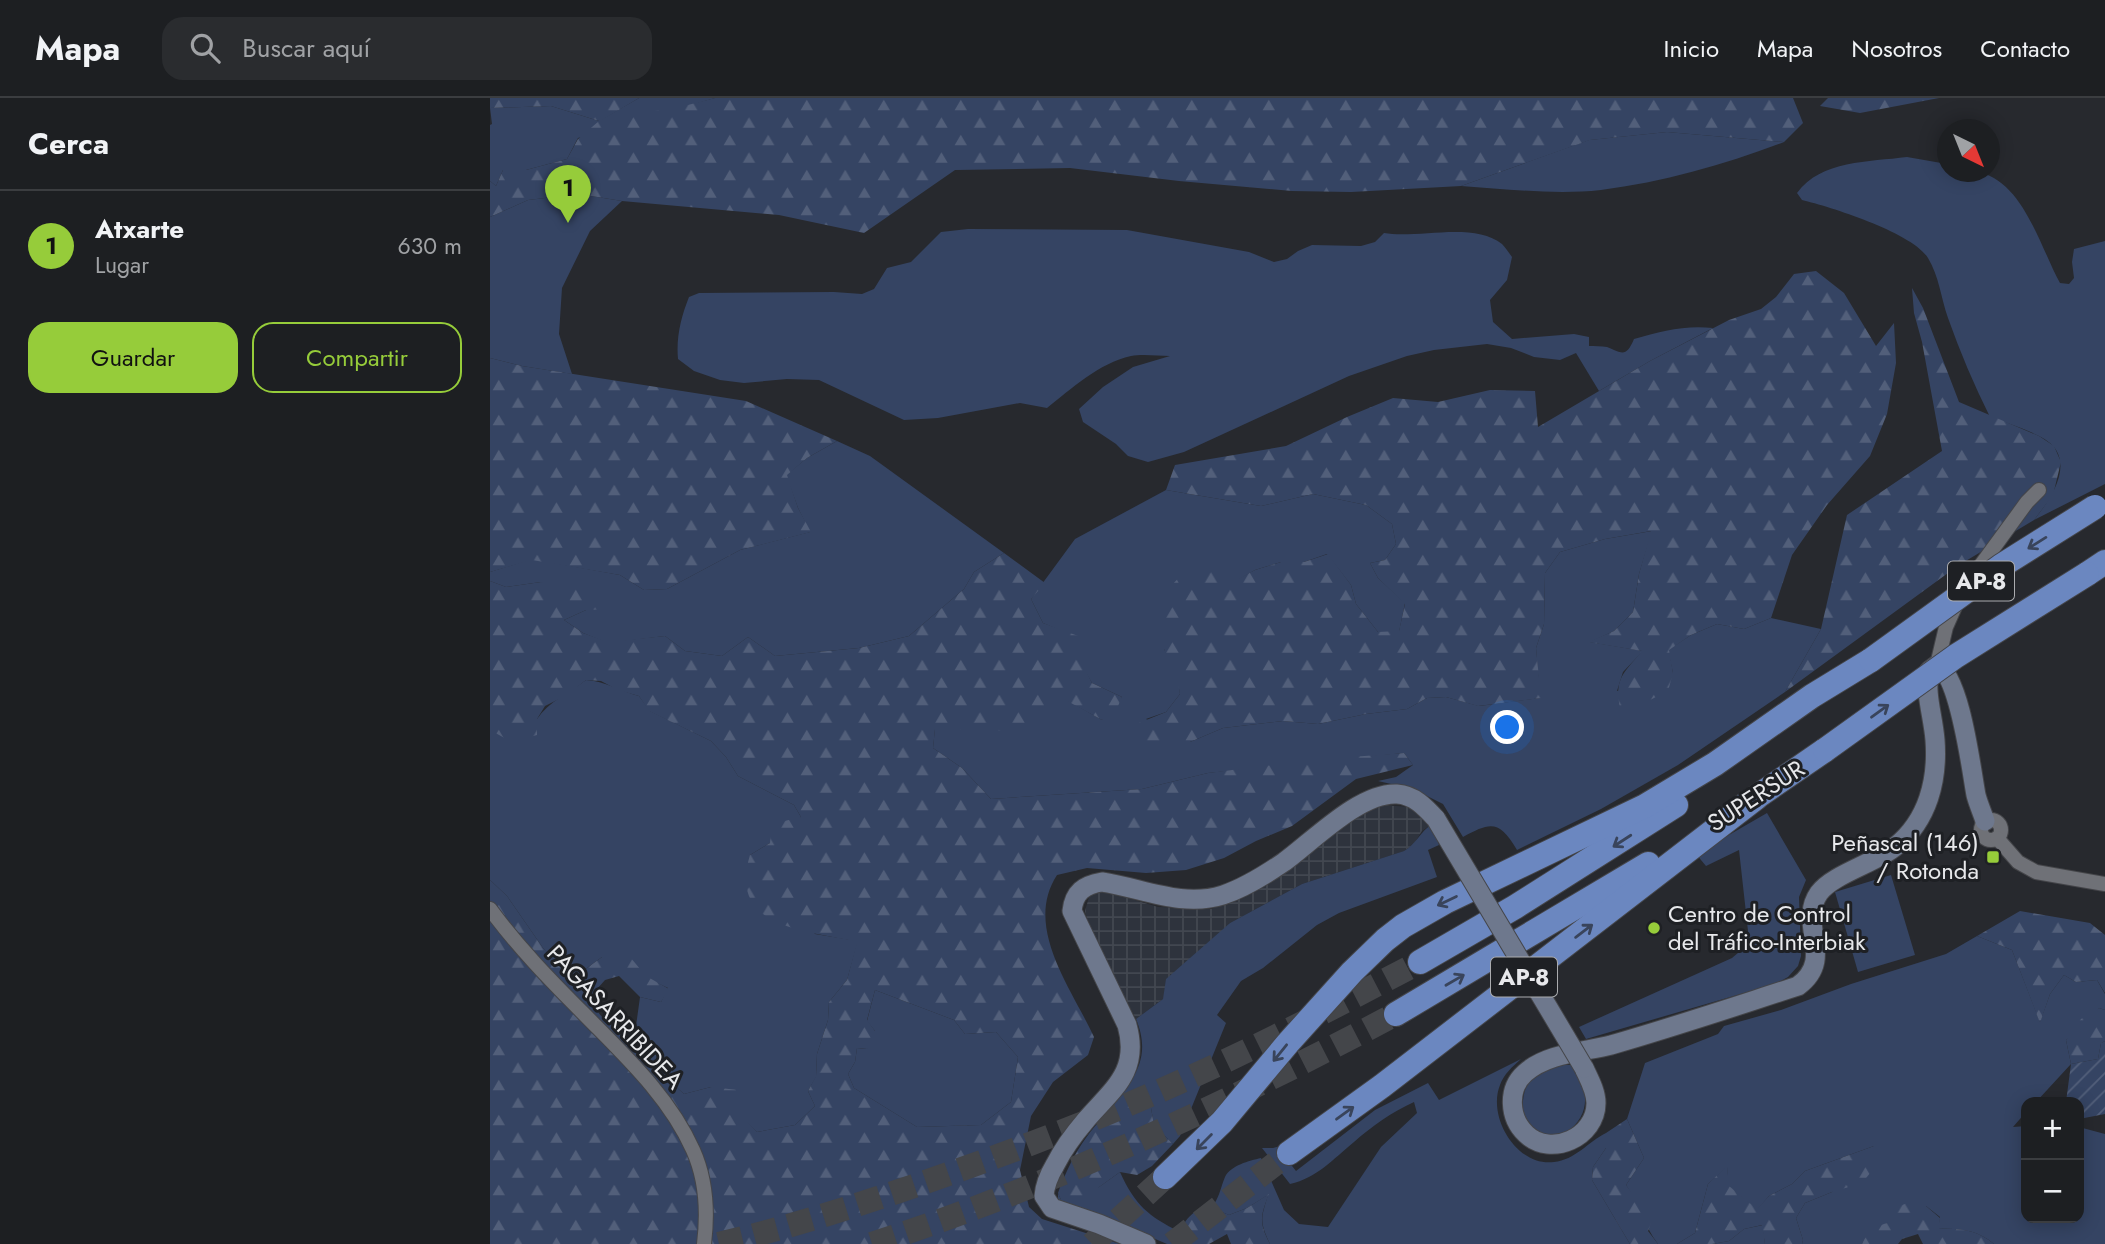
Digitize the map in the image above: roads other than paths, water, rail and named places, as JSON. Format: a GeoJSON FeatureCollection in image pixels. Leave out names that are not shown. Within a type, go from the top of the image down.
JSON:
{"type":"FeatureCollection","features":[{"type":"Feature","properties":{"kind":"highway","name":"SUPERSUR"},"geometry":{"type":"LineString","coordinates":[[1420,962],[1616,845],[1736,766],[1815,700],[2001,566],[2100,504]]}},
{"type":"Feature","properties":{"kind":"highway","name":"SUPERSUR"},"geometry":{"type":"LineString","coordinates":[[1396,1014],[1756,798],[1956,656],[2096,568]]}},
{"type":"Feature","properties":{"kind":"highway"},"geometry":{"type":"LineString","coordinates":[[1165,1177],[1222,1122],[1288,1043],[1385,940],[1421,914],[1645,806],[1815,700]]}},
{"type":"Feature","properties":{"kind":"highway","name":"AP-8"},"geometry":{"type":"LineString","coordinates":[[1289,1153],[1393,1078],[1756,798]]}},
{"type":"Feature","properties":{"kind":"street"},"geometry":{"type":"LineString","coordinates":[[1146,1244],[1052,1208],[1045,1196],[1048,1177],[1059,1158],[1086,1120],[1121,1082],[1130,1058],[1131,1046],[1127,1026],[1072,911],[1076,895],[1089,884],[1102,882],[1187,901],[1222,895],[1256,880],[1282,864],[1361,804],[1400,794],[1413,799],[1436,819],[1584,1068],[1593,1087],[1596,1103],[1594,1116],[1587,1128],[1576,1138],[1562,1144],[1536,1141],[1526,1134],[1515,1119],[1512,1096],[1525,1073],[1548,1060],[1647,1034],[1798,986],[1811,975],[1817,959],[1812,908],[1819,893],[1830,883],[1886,854],[1912,832],[1925,810],[1933,780],[1935,740],[1926,687],[1929,671],[1937,665],[1946,627],[1963,591],[2027,502],[2039,490]]}},
{"type":"Feature","properties":{"kind":"street"},"geometry":{"type":"LineString","coordinates":[[1937,665],[1944,668],[1951,682],[1971,759],[1977,795],[1985,821],[1992,819],[1998,822],[2001,832],[1997,838],[2018,862],[2036,872],[2105,884]]}},
{"type":"Feature","properties":{"kind":"street","name":"PAGASARRIBIDEA"},"geometry":{"type":"LineString","coordinates":[[490,909],[524,952],[646,1078],[675,1117],[694,1150],[704,1187],[704,1244]]}},
{"type":"Feature","properties":{"kind":"tunnel"},"geometry":{"type":"LineString","coordinates":[[719,1244],[794,1224],[917,1185],[1072,1128],[1229,1059],[1420,962]]}},
{"type":"Feature","properties":{"kind":"tunnel"},"geometry":{"type":"LineString","coordinates":[[872,1244],[940,1221],[1073,1169],[1269,1079],[1396,1014]]}},
{"type":"Feature","properties":{"kind":"tunnel"},"geometry":{"type":"LineString","coordinates":[[1172,1244],[1289,1153]]}},
{"type":"Feature","properties":{"kind":"tunnel"},"geometry":{"type":"LineString","coordinates":[[1092,1244],[1165,1177]]}},
{"type":"Feature","properties":{"kind":"place","name":"Atxarte"},"geometry":{"type":"Point","coordinates":[568,223]}},
{"type":"Feature","properties":{"kind":"place","name":"Peñascal (146) / Rotonda"},"geometry":{"type":"Point","coordinates":[1993,857]}},
{"type":"Feature","properties":{"kind":"place","name":"Centro de Control del Tráfico-Interbiak"},"geometry":{"type":"Point","coordinates":[1654,928]}}]}
